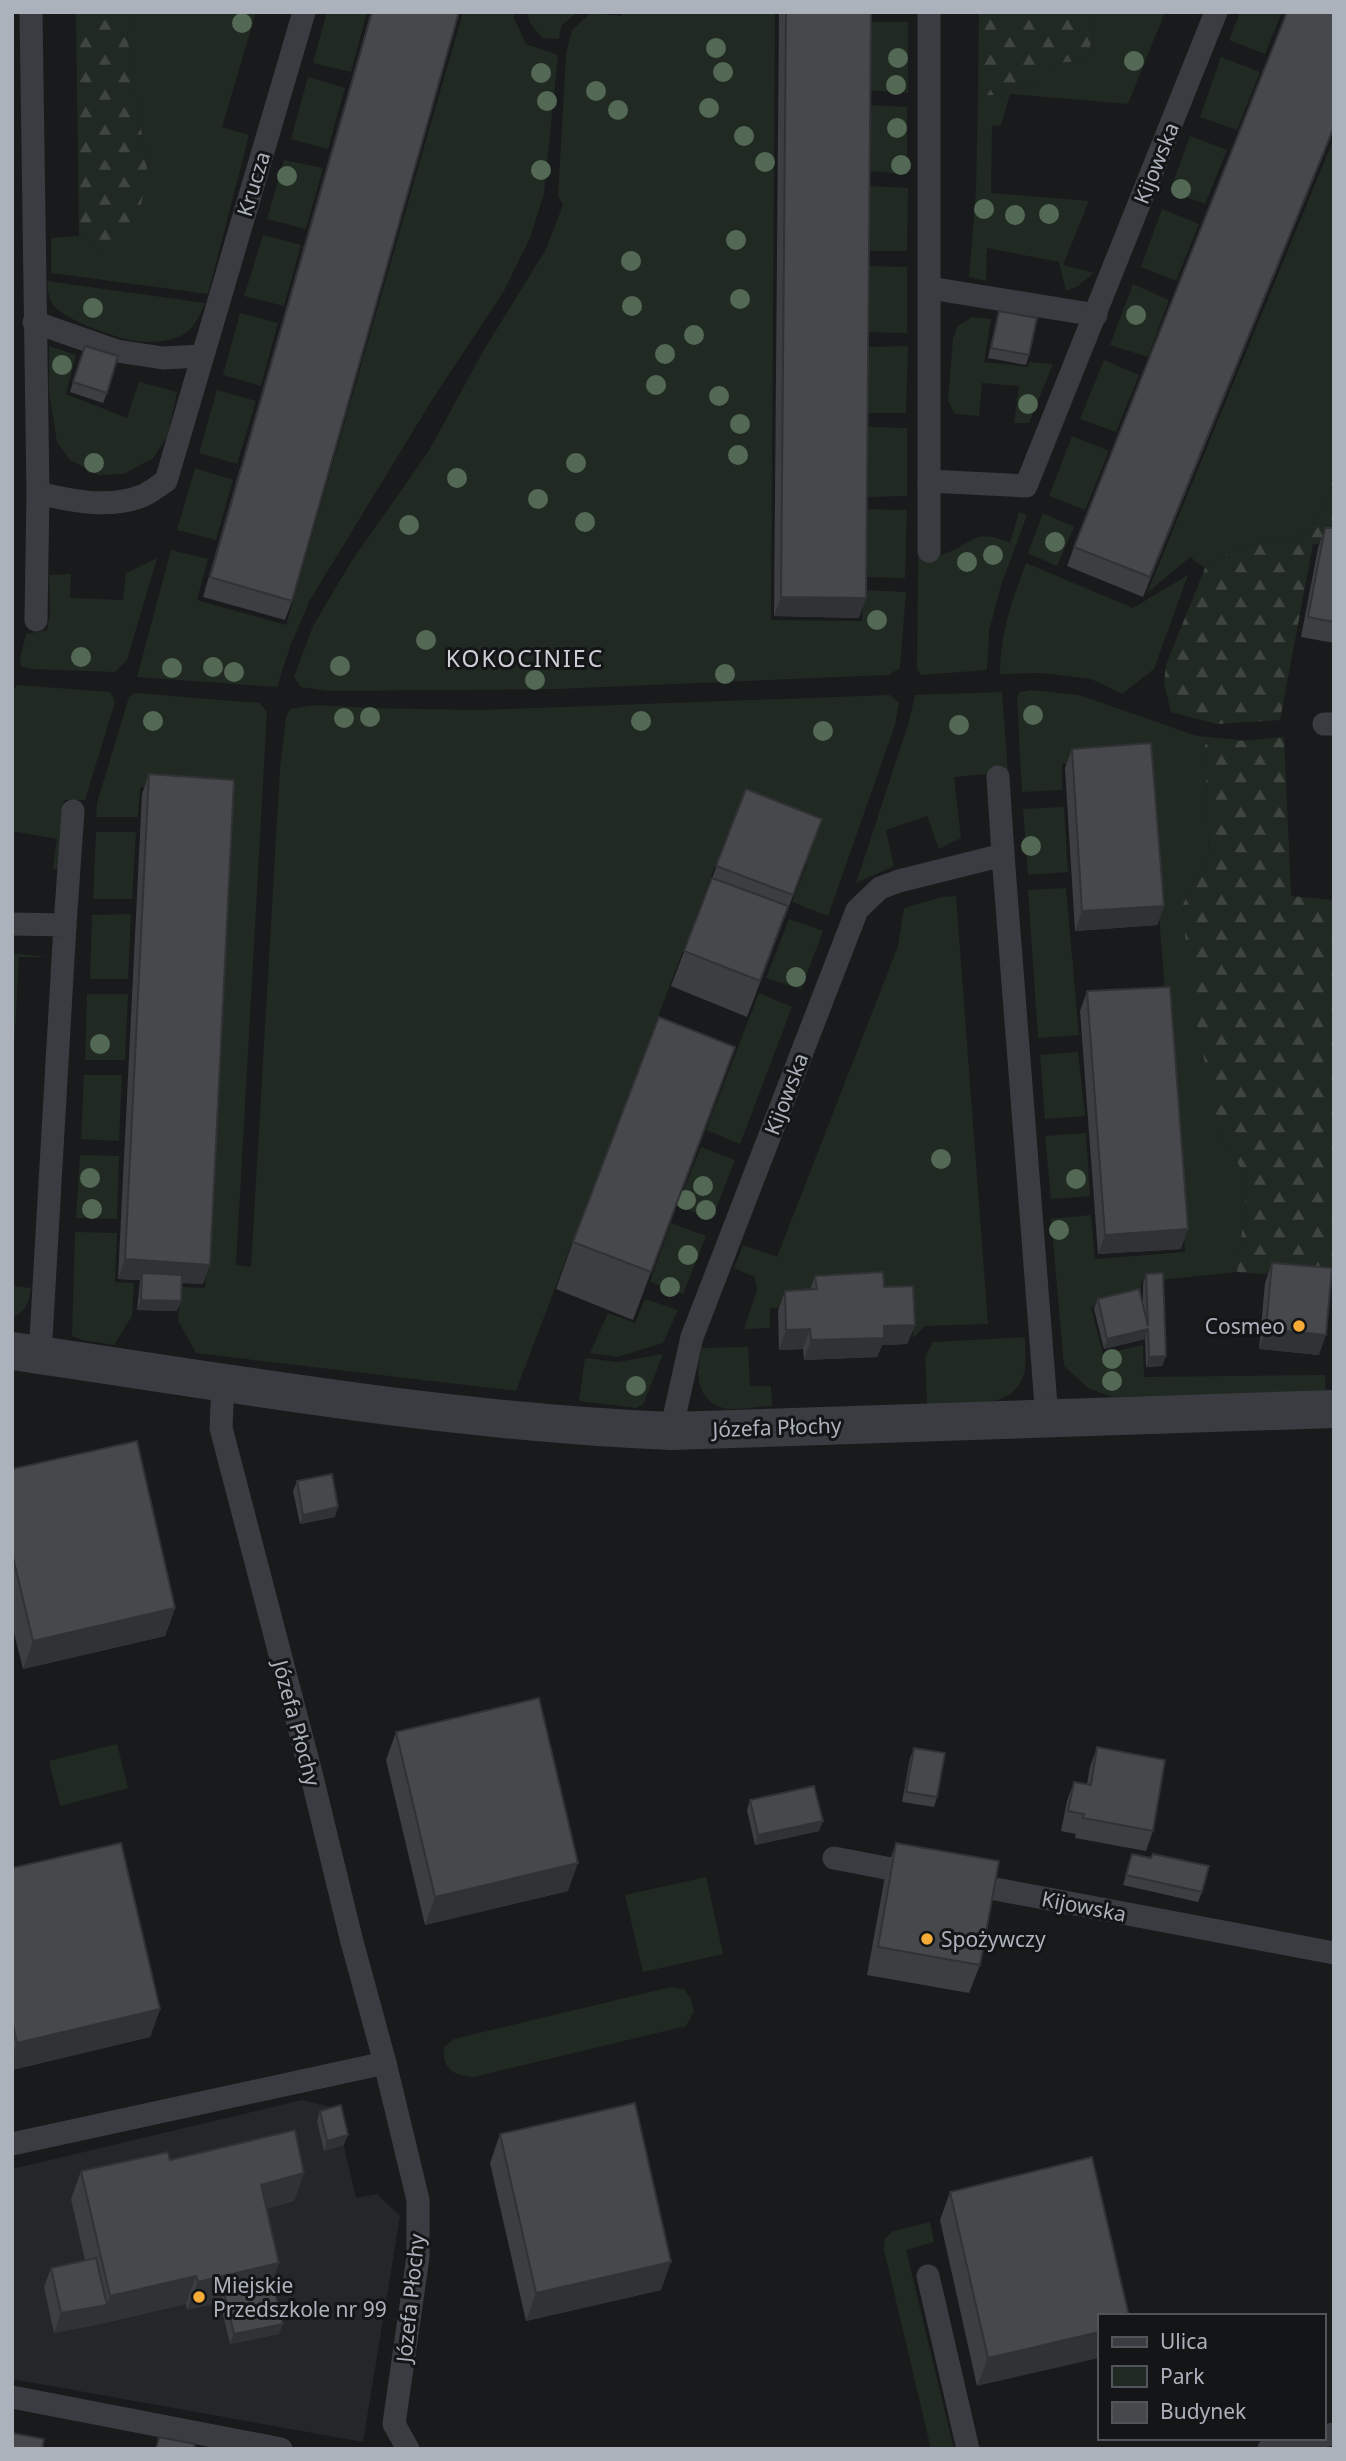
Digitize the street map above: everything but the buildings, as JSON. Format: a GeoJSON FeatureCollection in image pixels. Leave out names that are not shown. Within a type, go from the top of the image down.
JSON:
{"type":"FeatureCollection","features":[{"type":"Feature","properties":{"kind":"street","name":"Józefa Płochy"},"geometry":{"type":"LineString","coordinates":[[26,1353],[412,1409],[598,1428],[671,1431],[1334,1409]]}},
{"type":"Feature","properties":{"kind":"lane"},"geometry":{"type":"LineString","coordinates":[[31,12],[38,494],[36,620]]}},
{"type":"Feature","properties":{"kind":"lane","name":"Krucza"},"geometry":{"type":"LineString","coordinates":[[38,494],[75,502],[116,502],[144,496],[166,481],[304,12]]}},
{"type":"Feature","properties":{"kind":"lane"},"geometry":{"type":"LineString","coordinates":[[929,12],[929,551]]}},
{"type":"Feature","properties":{"kind":"lane","name":"Kijowska"},"geometry":{"type":"LineString","coordinates":[[929,481],[1026,486],[1216,12]]}},
{"type":"Feature","properties":{"kind":"lane"},"geometry":{"type":"LineString","coordinates":[[930,288],[1096,315]]}},
{"type":"Feature","properties":{"kind":"lane"},"geometry":{"type":"LineString","coordinates":[[34,322],[117,351],[163,358],[201,356]]}},
{"type":"Feature","properties":{"kind":"lane"},"geometry":{"type":"LineString","coordinates":[[998,777],[1047,1418]]}},
{"type":"Feature","properties":{"kind":"lane"},"geometry":{"type":"LineString","coordinates":[[26,1353],[73,811]]}},
{"type":"Feature","properties":{"kind":"lane","name":"Kijowska"},"geometry":{"type":"LineString","coordinates":[[671,1431],[692,1338],[858,910],[880,888],[1003,855]]}},
{"type":"Feature","properties":{"kind":"lane"},"geometry":{"type":"LineString","coordinates":[[12,925],[65,925]]}},
{"type":"Feature","properties":{"kind":"lane","name":"Józefa Płochy"},"geometry":{"type":"LineString","coordinates":[[223,1383],[221,1428],[418,2200],[418,2257],[394,2424],[408,2449]]}},
{"type":"Feature","properties":{"kind":"lane","name":"Kijowska"},"geometry":{"type":"LineString","coordinates":[[834,1858],[1334,1953]]}},
{"type":"Feature","properties":{"kind":"lane"},"geometry":{"type":"LineString","coordinates":[[12,2144],[385,2063]]}},
{"type":"Feature","properties":{"kind":"lane"},"geometry":{"type":"LineString","coordinates":[[928,2276],[968,2449]]}},
{"type":"Feature","properties":{"kind":"lane"},"geometry":{"type":"LineString","coordinates":[[12,2397],[281,2449]]}},
{"type":"Feature","properties":{"kind":"lane"},"geometry":{"type":"LineString","coordinates":[[1269,2449],[1306,2440]]}},
{"type":"Feature","properties":{"kind":"shaded area","name":"Miejskie Przedszkole nr 99"},"geometry":{"type":"Polygon","coordinates":[[[302,2100],[335,2108],[356,2198],[377,2194],[400,2216],[363,2442],[12,2379],[12,2169],[302,2100]]]}},
{"type":"Feature","properties":{"kind":"green space"},"geometry":{"type":"Polygon","coordinates":[[[76,12],[132,12],[127,34],[148,175],[131,245],[100,251],[79,236],[76,12]]]}},
{"type":"Feature","properties":{"kind":"green space"},"geometry":{"type":"Polygon","coordinates":[[[132,12],[256,12],[222,127],[249,135],[208,294],[51,273],[51,238],[79,236],[100,251],[148,175],[127,34],[132,12]]]}},
{"type":"Feature","properties":{"kind":"green space"},"geometry":{"type":"Polygon","coordinates":[[[327,12],[367,12],[351,72],[313,63],[327,12]]]}},
{"type":"Feature","properties":{"kind":"green space"},"geometry":{"type":"Polygon","coordinates":[[[463,12],[514,12],[514,18],[526,44],[558,55],[544,194],[530,238],[504,291],[432,400],[310,600],[291,644],[277,687],[137,677],[171,550],[208,559],[197,600],[286,625],[463,12]]]}},
{"type":"Feature","properties":{"kind":"green space"},"geometry":{"type":"Polygon","coordinates":[[[527,12],[577,12],[561,26],[559,39],[542,38],[530,23],[527,12]]]}},
{"type":"Feature","properties":{"kind":"green space"},"geometry":{"type":"Polygon","coordinates":[[[623,12],[775,12],[771,620],[862,621],[863,590],[906,592],[900,668],[888,675],[556,689],[328,691],[301,687],[294,677],[313,626],[351,562],[428,452],[485,348],[545,251],[563,205],[558,196],[566,54],[572,30],[591,13],[622,16],[623,12]]]}},
{"type":"Feature","properties":{"kind":"green space"},"geometry":{"type":"Polygon","coordinates":[[[979,12],[1091,12],[1094,34],[1086,60],[1057,63],[1040,81],[1013,87],[1010,94],[978,96],[979,12]]]}},
{"type":"Feature","properties":{"kind":"green space"},"geometry":{"type":"Polygon","coordinates":[[[1091,12],[1165,12],[1128,104],[1010,94],[1013,87],[1040,81],[1057,63],[1086,60],[1094,34],[1091,12]]]}},
{"type":"Feature","properties":{"kind":"green space"},"geometry":{"type":"Polygon","coordinates":[[[1240,12],[1282,12],[1265,54],[1229,40],[1240,12]]]}},
{"type":"Feature","properties":{"kind":"green space"},"geometry":{"type":"Polygon","coordinates":[[[868,22],[908,22],[908,93],[868,90],[868,22]]]}},
{"type":"Feature","properties":{"kind":"green space"},"geometry":{"type":"Polygon","coordinates":[[[1221,57],[1260,72],[1237,130],[1200,117],[1221,57]]]}},
{"type":"Feature","properties":{"kind":"green space"},"geometry":{"type":"Polygon","coordinates":[[[308,77],[345,88],[328,149],[291,139],[308,77]]]}},
{"type":"Feature","properties":{"kind":"green space"},"geometry":{"type":"Polygon","coordinates":[[[1010,94],[1001,125],[992,126],[991,193],[1089,201],[1063,265],[1094,273],[1078,286],[1066,291],[1059,262],[987,248],[986,281],[969,277],[976,192],[978,96],[1010,94]]]}},
{"type":"Feature","properties":{"kind":"green space"},"geometry":{"type":"Polygon","coordinates":[[[868,105],[907,107],[907,174],[867,171],[868,105]]]}},
{"type":"Feature","properties":{"kind":"green space"},"geometry":{"type":"Polygon","coordinates":[[[1190,136],[1227,150],[1205,204],[1170,191],[1190,136]]]}},
{"type":"Feature","properties":{"kind":"green space"},"geometry":{"type":"Polygon","coordinates":[[[1334,138],[1334,469],[1326,503],[1306,535],[1237,547],[1205,568],[1190,557],[1147,593],[1334,138]]]}},
{"type":"Feature","properties":{"kind":"green space"},"geometry":{"type":"Polygon","coordinates":[[[284,160],[323,168],[306,229],[267,219],[284,160]]]}},
{"type":"Feature","properties":{"kind":"green space"},"geometry":{"type":"Polygon","coordinates":[[[867,186],[908,188],[907,251],[867,251],[867,186]]]}},
{"type":"Feature","properties":{"kind":"green space"},"geometry":{"type":"Polygon","coordinates":[[[1162,209],[1199,224],[1176,281],[1141,267],[1162,209]]]}},
{"type":"Feature","properties":{"kind":"green space"},"geometry":{"type":"Polygon","coordinates":[[[263,235],[301,245],[284,306],[244,296],[263,235]]]}},
{"type":"Feature","properties":{"kind":"green space"},"geometry":{"type":"Polygon","coordinates":[[[868,266],[907,267],[907,333],[867,332],[868,266]]]}},
{"type":"Feature","properties":{"kind":"green space"},"geometry":{"type":"Polygon","coordinates":[[[47,281],[205,303],[194,324],[184,334],[160,341],[135,341],[93,328],[61,312],[51,301],[47,281]]]}},
{"type":"Feature","properties":{"kind":"green space"},"geometry":{"type":"Polygon","coordinates":[[[1133,284],[1169,300],[1148,357],[1110,345],[1133,284]]]}},
{"type":"Feature","properties":{"kind":"green space"},"geometry":{"type":"Polygon","coordinates":[[[240,313],[278,323],[261,386],[223,375],[240,313]]]}},
{"type":"Feature","properties":{"kind":"green space"},"geometry":{"type":"Polygon","coordinates":[[[972,317],[991,319],[984,362],[1028,367],[1029,362],[1053,364],[1029,423],[1014,423],[1019,386],[982,383],[979,416],[955,414],[948,401],[953,338],[958,326],[972,317]]]}},
{"type":"Feature","properties":{"kind":"green space"},"geometry":{"type":"Polygon","coordinates":[[[49,346],[76,355],[66,394],[127,418],[139,382],[177,392],[167,437],[153,458],[124,474],[98,475],[70,460],[57,442],[49,392],[49,346]]]}},
{"type":"Feature","properties":{"kind":"green space"},"geometry":{"type":"Polygon","coordinates":[[[908,346],[906,413],[866,413],[866,347],[908,346]]]}},
{"type":"Feature","properties":{"kind":"green space"},"geometry":{"type":"Polygon","coordinates":[[[1104,360],[1139,375],[1116,432],[1080,419],[1104,360]]]}},
{"type":"Feature","properties":{"kind":"green space"},"geometry":{"type":"Polygon","coordinates":[[[217,390],[256,401],[237,464],[199,453],[217,390]]]}},
{"type":"Feature","properties":{"kind":"green space"},"geometry":{"type":"Polygon","coordinates":[[[866,427],[907,428],[907,496],[866,497],[866,427]]]}},
{"type":"Feature","properties":{"kind":"green space"},"geometry":{"type":"Polygon","coordinates":[[[1072,436],[1109,451],[1085,510],[1049,496],[1072,436]]]}},
{"type":"Feature","properties":{"kind":"green space"},"geometry":{"type":"Polygon","coordinates":[[[195,468],[233,480],[216,540],[177,530],[195,468]]]}},
{"type":"Feature","properties":{"kind":"green space"},"geometry":{"type":"Polygon","coordinates":[[[1334,471],[1334,543],[1313,544],[1280,720],[1217,724],[1171,712],[1164,683],[1166,665],[1205,568],[1237,547],[1306,535],[1326,503],[1334,471]]]}},
{"type":"Feature","properties":{"kind":"green space"},"geometry":{"type":"Polygon","coordinates":[[[863,509],[907,510],[905,578],[864,577],[863,509]]]}},
{"type":"Feature","properties":{"kind":"green space"},"geometry":{"type":"Polygon","coordinates":[[[1019,512],[1027,515],[1001,586],[989,631],[987,670],[921,675],[917,669],[918,557],[944,554],[983,536],[1010,543],[1019,512]]]}},
{"type":"Feature","properties":{"kind":"green space"},"geometry":{"type":"Polygon","coordinates":[[[1043,513],[1074,527],[1057,566],[1028,553],[1043,513]]]}},
{"type":"Feature","properties":{"kind":"green space"},"geometry":{"type":"Polygon","coordinates":[[[157,558],[127,660],[115,672],[32,669],[21,666],[26,634],[47,630],[50,613],[49,575],[71,574],[70,598],[123,600],[126,573],[157,558]]]}},
{"type":"Feature","properties":{"kind":"green space"},"geometry":{"type":"Polygon","coordinates":[[[1026,563],[1133,608],[1188,575],[1154,669],[1122,694],[1091,679],[1042,673],[1000,674],[1005,631],[1026,563]]]}},
{"type":"Feature","properties":{"kind":"green space"},"geometry":{"type":"Polygon","coordinates":[[[17,685],[110,692],[115,702],[85,800],[64,800],[61,869],[53,869],[57,839],[12,831],[12,691],[17,685]]]}},
{"type":"Feature","properties":{"kind":"green space"},"geometry":{"type":"Polygon","coordinates":[[[1031,690],[1079,695],[1197,736],[1250,741],[1205,744],[1209,854],[1182,906],[1220,1134],[1248,1180],[1237,1272],[1141,1282],[1141,1296],[1091,1307],[1103,1354],[1143,1345],[1144,1377],[1325,1375],[1326,1391],[1112,1397],[1088,1388],[1064,1366],[1051,1219],[1091,1215],[1095,1259],[1185,1252],[1147,759],[1062,764],[1062,790],[1022,792],[1017,698],[1020,692],[1031,690]]]}},
{"type":"Feature","properties":{"kind":"green space"},"geometry":{"type":"Polygon","coordinates":[[[1002,692],[1008,772],[954,777],[961,838],[939,849],[927,816],[886,830],[894,866],[856,883],[909,722],[915,695],[1002,692]]]}},
{"type":"Feature","properties":{"kind":"green space"},"geometry":{"type":"Polygon","coordinates":[[[135,693],[260,703],[267,712],[236,1265],[251,1267],[280,769],[286,717],[290,709],[316,705],[478,710],[890,695],[899,703],[895,725],[828,916],[792,902],[807,864],[728,832],[516,1391],[196,1353],[178,1321],[181,1287],[205,1288],[230,796],[140,787],[138,817],[96,817],[97,803],[129,697],[135,693]]]}},
{"type":"Feature","properties":{"kind":"green space"},"geometry":{"type":"Polygon","coordinates":[[[1284,737],[1291,896],[1334,900],[1334,1279],[1237,1272],[1248,1180],[1220,1134],[1192,1001],[1182,906],[1209,854],[1205,744],[1284,737]]]}},
{"type":"Feature","properties":{"kind":"green space"},"geometry":{"type":"Polygon","coordinates":[[[1064,807],[1068,872],[1028,875],[1023,809],[1064,807]]]}},
{"type":"Feature","properties":{"kind":"green space"},"geometry":{"type":"Polygon","coordinates":[[[96,832],[136,832],[132,899],[93,899],[96,832]]]}},
{"type":"Feature","properties":{"kind":"green space"},"geometry":{"type":"Polygon","coordinates":[[[1066,888],[1079,1035],[1038,1038],[1028,890],[1066,888]]]}},
{"type":"Feature","properties":{"kind":"green space"},"geometry":{"type":"Polygon","coordinates":[[[956,896],[988,1324],[925,1326],[913,1338],[911,1302],[770,1308],[770,1328],[744,1329],[757,1290],[755,1277],[734,1268],[743,1245],[777,1257],[898,946],[904,908],[942,897],[956,896]]]}},
{"type":"Feature","properties":{"kind":"green space"},"geometry":{"type":"Polygon","coordinates":[[[131,914],[128,979],[90,979],[92,915],[131,914]]]}},
{"type":"Feature","properties":{"kind":"green space"},"geometry":{"type":"Polygon","coordinates":[[[789,919],[823,931],[801,989],[766,978],[789,919]]]}},
{"type":"Feature","properties":{"kind":"green space"},"geometry":{"type":"Polygon","coordinates":[[[12,953],[49,957],[19,957],[12,1086],[12,953]]]}},
{"type":"Feature","properties":{"kind":"green space"},"geometry":{"type":"Polygon","coordinates":[[[759,993],[792,1007],[740,1144],[706,1130],[759,993]]]}},
{"type":"Feature","properties":{"kind":"green space"},"geometry":{"type":"Polygon","coordinates":[[[87,994],[128,994],[125,1060],[85,1060],[87,994]]]}},
{"type":"Feature","properties":{"kind":"green space"},"geometry":{"type":"Polygon","coordinates":[[[1078,1052],[1085,1116],[1045,1119],[1040,1055],[1078,1052]]]}},
{"type":"Feature","properties":{"kind":"green space"},"geometry":{"type":"Polygon","coordinates":[[[84,1075],[122,1075],[119,1141],[81,1139],[84,1075]]]}},
{"type":"Feature","properties":{"kind":"green space"},"geometry":{"type":"Polygon","coordinates":[[[1086,1133],[1090,1196],[1051,1199],[1045,1136],[1086,1133]]]}},
{"type":"Feature","properties":{"kind":"green space"},"geometry":{"type":"Polygon","coordinates":[[[701,1147],[735,1160],[712,1219],[677,1206],[701,1147]]]}},
{"type":"Feature","properties":{"kind":"green space"},"geometry":{"type":"Polygon","coordinates":[[[80,1155],[119,1156],[117,1219],[76,1218],[80,1155]]]}},
{"type":"Feature","properties":{"kind":"green space"},"geometry":{"type":"Polygon","coordinates":[[[671,1223],[706,1236],[683,1294],[650,1282],[671,1223]]]}},
{"type":"Feature","properties":{"kind":"green space"},"geometry":{"type":"Polygon","coordinates":[[[75,1232],[117,1233],[115,1282],[134,1283],[132,1316],[114,1345],[72,1336],[75,1232]]]}},
{"type":"Feature","properties":{"kind":"green space"},"geometry":{"type":"Polygon","coordinates":[[[12,1286],[31,1288],[26,1306],[12,1318],[12,1286]]]}},
{"type":"Feature","properties":{"kind":"green space"},"geometry":{"type":"Polygon","coordinates":[[[645,1299],[678,1310],[663,1343],[617,1357],[590,1353],[608,1313],[635,1323],[645,1299]]]}},
{"type":"Feature","properties":{"kind":"green space"},"geometry":{"type":"Polygon","coordinates":[[[1025,1337],[1023,1377],[1007,1396],[981,1403],[927,1404],[925,1357],[933,1342],[1025,1337]]]}},
{"type":"Feature","properties":{"kind":"green space"},"geometry":{"type":"Polygon","coordinates":[[[748,1347],[750,1386],[771,1386],[772,1406],[728,1409],[714,1404],[702,1391],[699,1383],[702,1348],[748,1347]]]}},
{"type":"Feature","properties":{"kind":"green space"},"geometry":{"type":"Polygon","coordinates":[[[663,1354],[643,1405],[636,1408],[579,1401],[585,1358],[618,1362],[663,1354]]]}},
{"type":"Feature","properties":{"kind":"green space"},"geometry":{"type":"Polygon","coordinates":[[[117,1744],[128,1788],[60,1806],[49,1761],[117,1744]]]}},
{"type":"Feature","properties":{"kind":"green space"},"geometry":{"type":"Polygon","coordinates":[[[706,1877],[723,1954],[643,1972],[625,1895],[706,1877]]]}},
{"type":"Feature","properties":{"kind":"green space"},"geometry":{"type":"Polygon","coordinates":[[[671,1987],[684,1989],[691,1999],[694,2012],[686,2026],[474,2077],[455,2073],[445,2061],[444,2047],[454,2039],[671,1987]]]}},
{"type":"Feature","properties":{"kind":"green space"},"geometry":{"type":"Polygon","coordinates":[[[930,2222],[934,2242],[906,2250],[954,2449],[931,2449],[884,2250],[885,2239],[893,2231],[930,2222]]]}},
{"type":"Feature","properties":{"kind":"place","name":"Cosmeo"},"geometry":{"type":"Point","coordinates":[1299,1326]}},
{"type":"Feature","properties":{"kind":"place","name":"Spożywczy"},"geometry":{"type":"Point","coordinates":[927,1939]}},
{"type":"Feature","properties":{"kind":"place","name":"Miejskie Przedszkole nr 99"},"geometry":{"type":"Point","coordinates":[199,2297]}},
{"type":"Feature","properties":{"kind":"district","name":"KOKOCINIEC"},"geometry":{"type":"Point","coordinates":[525,658]}}]}
